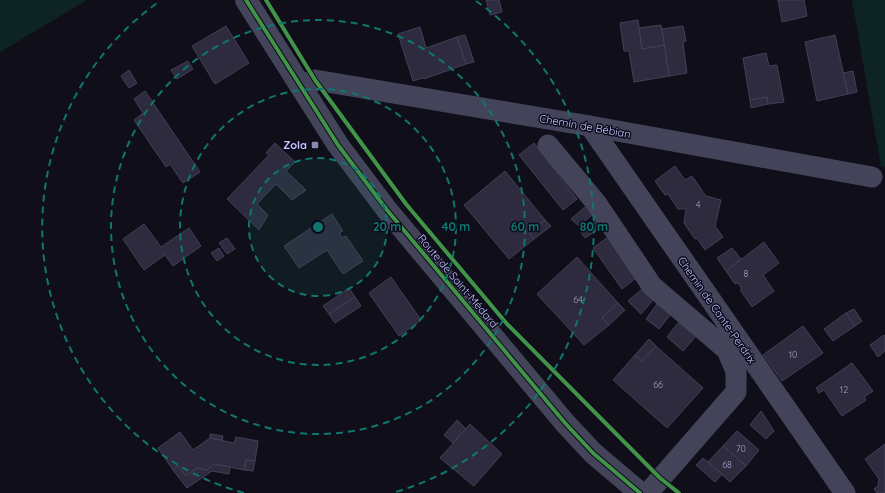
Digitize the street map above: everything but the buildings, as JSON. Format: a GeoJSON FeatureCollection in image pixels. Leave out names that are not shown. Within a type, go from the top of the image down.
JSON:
{"type":"FeatureCollection","features":[{"type":"Feature","properties":{"kind":"street","name":"Route de Saint-Médard"},"geometry":{"type":"LineString","coordinates":[[246,0],[338,145],[387,210],[565,423],[593,453],[640,493]]}},
{"type":"Feature","properties":{"kind":"street","name":"Chemin de Bébian"},"geometry":{"type":"LineString","coordinates":[[299,85],[315,80],[590,126],[872,178]]}},
{"type":"Feature","properties":{"kind":"street","name":"Chemin de Cante-Perdrix"},"geometry":{"type":"LineString","coordinates":[[590,126],[845,493]]}},
{"type":"Feature","properties":{"kind":"street"},"geometry":{"type":"LineString","coordinates":[[548,145],[597,204],[652,286],[727,350],[736,371],[736,392],[648,493]]}},
{"type":"Feature","properties":{"kind":"green space"},"geometry":{"type":"Polygon","coordinates":[[[0,0],[87,0],[0,52],[0,0]]]}},
{"type":"Feature","properties":{"kind":"green space"},"geometry":{"type":"Polygon","coordinates":[[[852,0],[885,0],[885,167],[881,166],[852,0]]]}},
{"type":"Feature","properties":{"kind":"cycle path"},"geometry":{"type":"LineString","coordinates":[[246,0],[338,145],[387,210],[565,423],[593,453],[640,493]]}},
{"type":"Feature","properties":{"kind":"cycle path"},"geometry":{"type":"LineString","coordinates":[[266,0],[315,80],[406,204],[507,324],[660,478],[679,493]]}},
{"type":"Feature","properties":{"kind":"place","name":"Zola"},"geometry":{"type":"Point","coordinates":[315,145]}}]}
